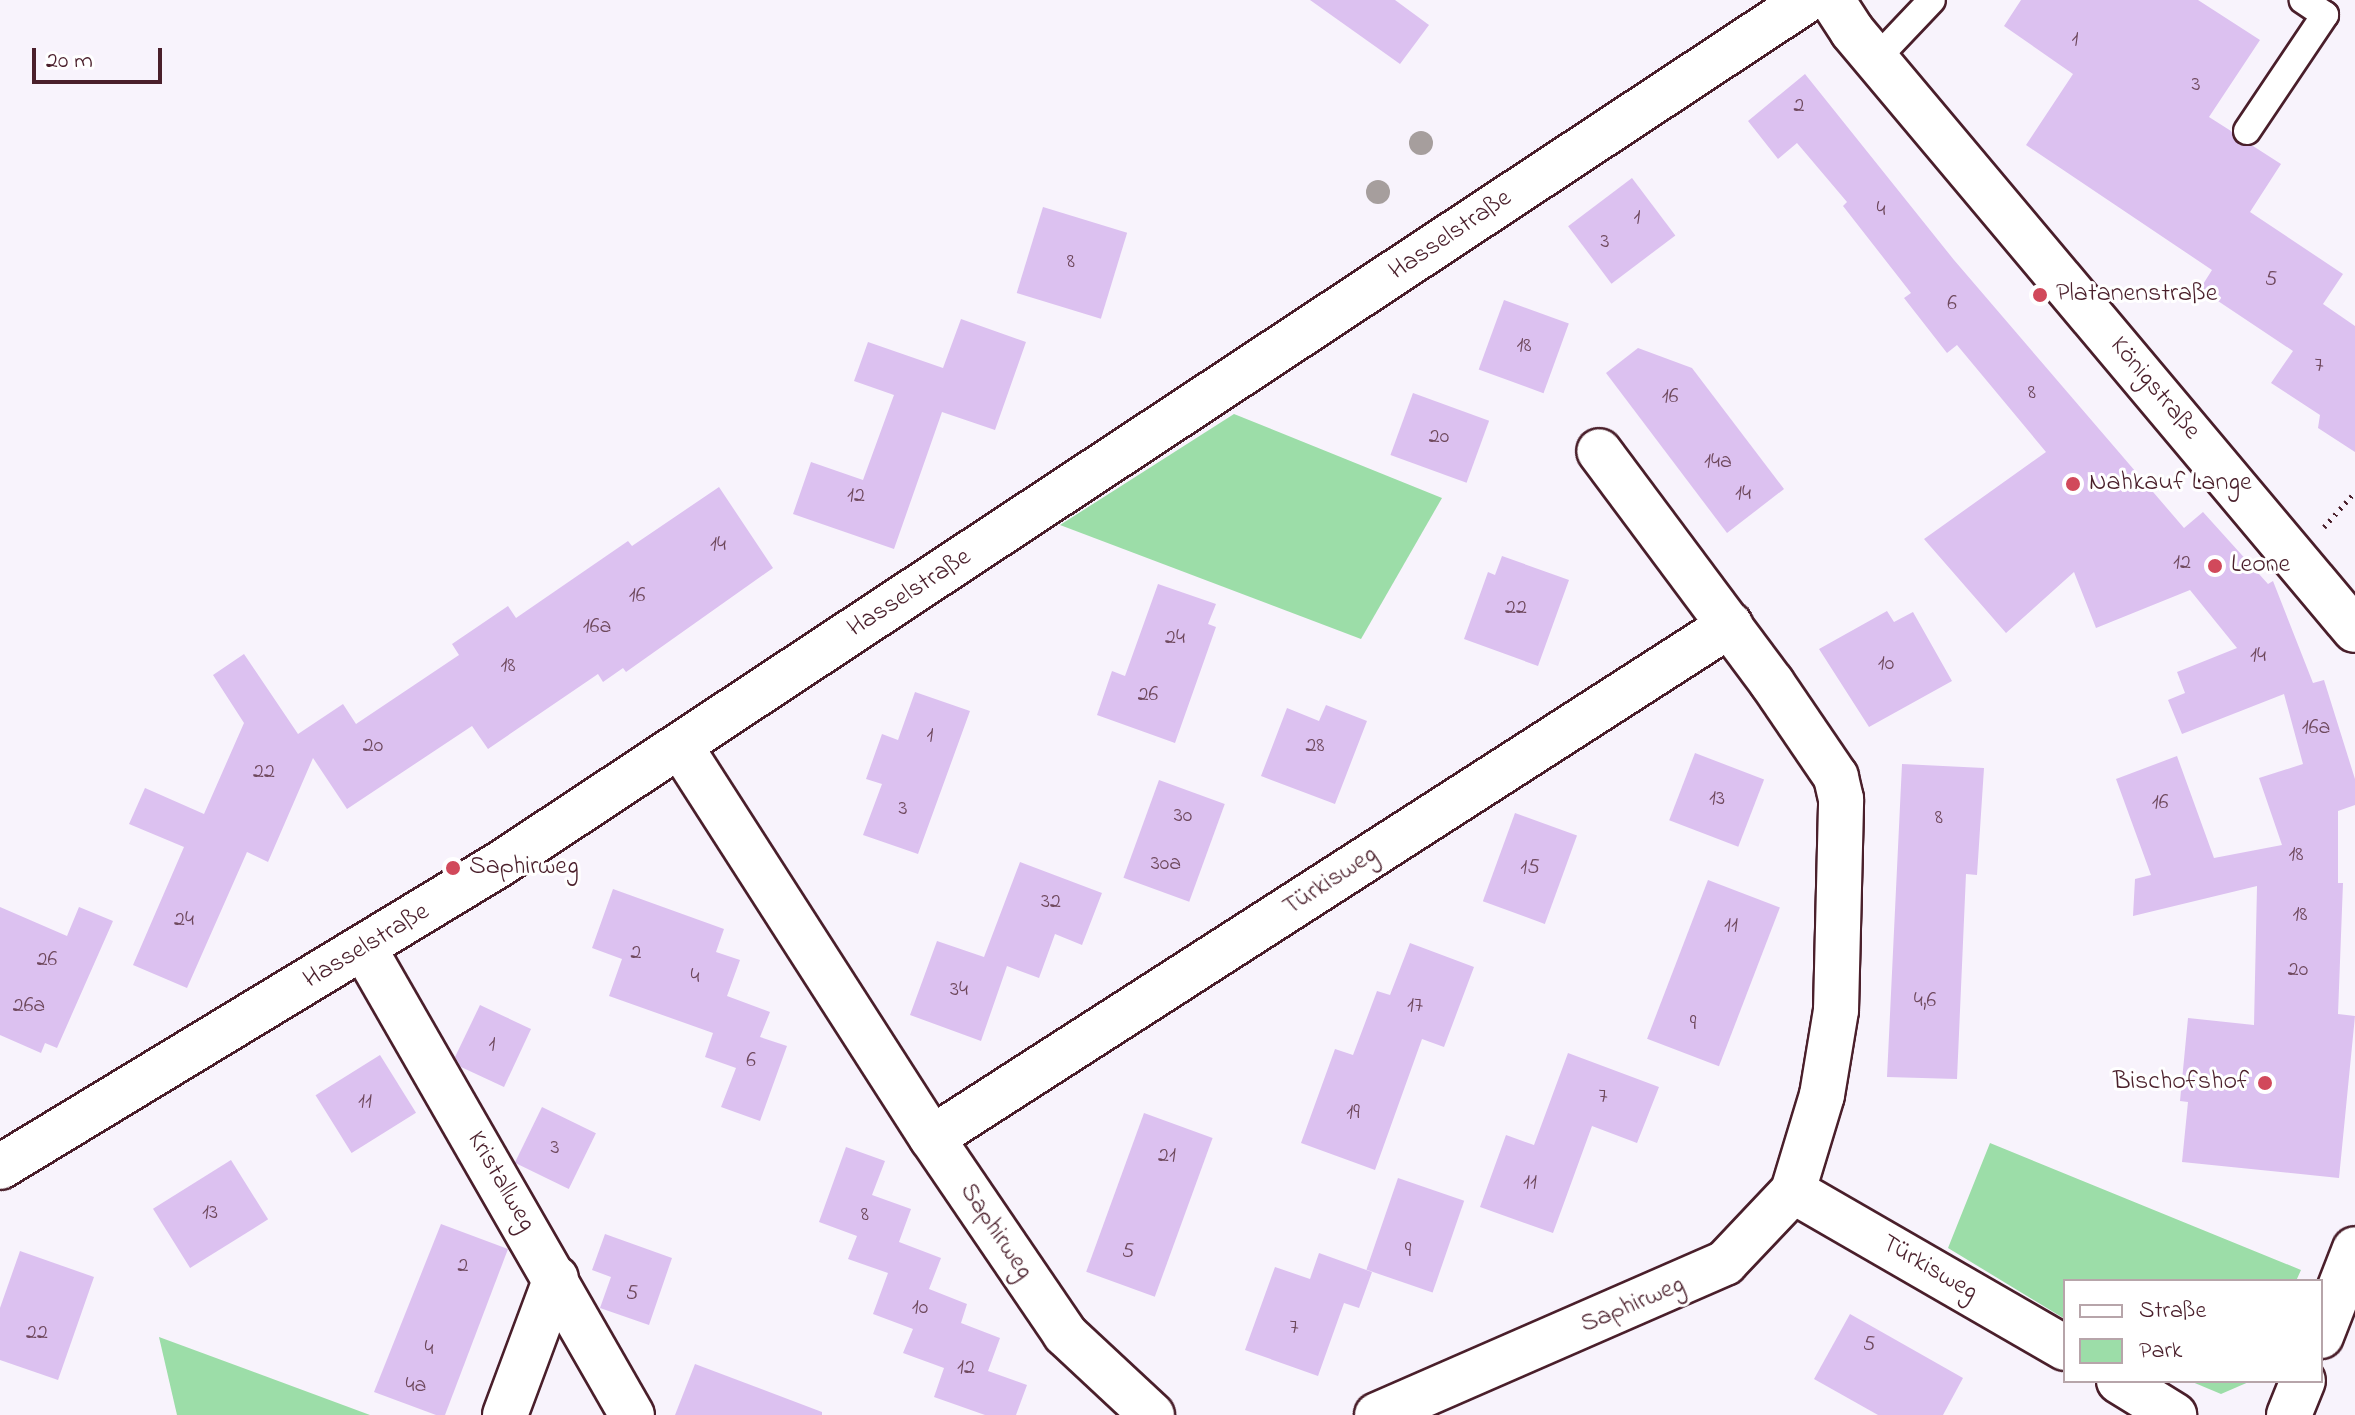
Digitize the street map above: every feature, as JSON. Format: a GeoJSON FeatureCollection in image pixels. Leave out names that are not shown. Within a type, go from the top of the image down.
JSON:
{"type":"FeatureCollection","features":[{"type":"Feature","properties":{"kind":"street","name":"Hasselstraße"},"geometry":{"type":"LineString","coordinates":[[0,1167],[81,1113],[365,950],[680,746],[1807,0]]}},
{"type":"Feature","properties":{"kind":"street","name":"Königstraße"},"geometry":{"type":"LineString","coordinates":[[1832,0],[1876,59],[2354,626]]}},
{"type":"Feature","properties":{"kind":"street"},"geometry":{"type":"LineString","coordinates":[[1599,451],[1827,758],[1841,799],[1834,1026],[1822,1095],[1793,1191]]}},
{"type":"Feature","properties":{"kind":"street","name":"Türkisweg"},"geometry":{"type":"LineString","coordinates":[[932,1138],[1730,625]]}},
{"type":"Feature","properties":{"kind":"street","name":"Saphirweg"},"geometry":{"type":"LineString","coordinates":[[680,746],[932,1138],[1065,1334],[1152,1415]]}},
{"type":"Feature","properties":{"kind":"street","name":"Kristallweg"},"geometry":{"type":"LineString","coordinates":[[365,950],[632,1415]]}},
{"type":"Feature","properties":{"kind":"street","name":"Saphirweg"},"geometry":{"type":"LineString","coordinates":[[1377,1415],[1695,1279],[1750,1243],[1793,1191]]}},
{"type":"Feature","properties":{"kind":"street","name":"Türkisweg"},"geometry":{"type":"LineString","coordinates":[[1793,1191],[2063,1347]]}},
{"type":"Feature","properties":{"kind":"street"},"geometry":{"type":"LineString","coordinates":[[2323,1331],[2355,1249]]}},
{"type":"Feature","properties":{"kind":"street"},"geometry":{"type":"LineString","coordinates":[[505,1415],[556,1278]]}},
{"type":"Feature","properties":{"kind":"street"},"geometry":{"type":"LineString","coordinates":[[2122,1383],[2174,1415]]}},
{"type":"Feature","properties":{"kind":"street"},"geometry":{"type":"LineString","coordinates":[[2289,1415],[2302,1383]]}},
{"type":"Feature","properties":{"kind":"lane"},"geometry":{"type":"LineString","coordinates":[[1876,59],[1932,0]]}},
{"type":"Feature","properties":{"kind":"lane"},"geometry":{"type":"LineString","coordinates":[[2247,131],[2325,15],[2303,0]]}},
{"type":"Feature","properties":{"kind":"green space"},"geometry":{"type":"Polygon","coordinates":[[[1234,414],[1442,498],[1361,639],[1060,525],[1234,414]]]}},
{"type":"Feature","properties":{"kind":"green space"},"geometry":{"type":"Polygon","coordinates":[[[1990,1143],[2301,1270],[2297,1279],[2063,1279],[2063,1318],[1948,1248],[1990,1143]]]}},
{"type":"Feature","properties":{"kind":"green space"},"geometry":{"type":"Polygon","coordinates":[[[159,1337],[370,1415],[177,1415],[159,1337]]]}},
{"type":"Feature","properties":{"kind":"green space"},"geometry":{"type":"Polygon","coordinates":[[[2195,1383],[2246,1383],[2221,1394],[2195,1383]]]}},
{"type":"Feature","properties":{"kind":"building"},"geometry":{"type":"Polygon","coordinates":[[[1310,0],[1395,0],[1429,25],[1400,64],[1310,0]]]}},
{"type":"Feature","properties":{"kind":"building"},"geometry":{"type":"Polygon","coordinates":[[[2021,0],[2198,0],[2260,40],[2209,117],[2231,131],[2239,145],[2253,146],[2281,164],[2250,212],[2343,274],[2323,304],[2355,326],[2355,452],[2318,428],[2320,415],[2271,383],[2293,351],[2200,289],[2212,270],[2026,145],[2073,74],[2004,26],[2021,0]]]}},
{"type":"Feature","properties":{"kind":"building"},"geometry":{"type":"Polygon","coordinates":[[[1805,74],[1954,260],[2184,528],[2203,512],[2268,584],[2273,581],[2313,683],[2324,680],[2355,779],[2355,805],[2338,811],[2338,883],[2343,883],[2338,1014],[2355,1016],[2339,1178],[2182,1162],[2188,1102],[2180,1101],[2188,1018],[2254,1025],[2257,886],[2133,916],[2135,879],[2151,875],[2116,779],[2177,756],[2214,858],[2282,845],[2259,778],[2303,764],[2284,694],[2182,734],[2168,700],[2185,693],[2177,672],[2237,648],[2190,590],[2096,628],[2074,572],[2006,633],[1924,539],[2046,452],[1957,345],[1947,353],[1904,298],[1911,293],[1843,206],[1847,202],[1797,143],[1778,159],[1748,121],[1805,74]]]}},
{"type":"Feature","properties":{"kind":"building"},"geometry":{"type":"Polygon","coordinates":[[[1632,178],[1675,236],[1611,284],[1568,226],[1632,178]]]}},
{"type":"Feature","properties":{"kind":"building"},"geometry":{"type":"Polygon","coordinates":[[[1043,207],[1127,233],[1101,319],[1017,293],[1043,207]]]}},
{"type":"Feature","properties":{"kind":"building"},"geometry":{"type":"Polygon","coordinates":[[[1504,300],[1569,324],[1544,393],[1479,370],[1504,300]]]}},
{"type":"Feature","properties":{"kind":"building"},"geometry":{"type":"Polygon","coordinates":[[[961,319],[1026,342],[995,430],[942,412],[894,549],[793,514],[811,462],[863,480],[894,395],[854,381],[868,342],[943,368],[961,319]]]}},
{"type":"Feature","properties":{"kind":"building"},"geometry":{"type":"Polygon","coordinates":[[[1638,348],[1692,368],[1784,489],[1727,533],[1606,373],[1638,348]]]}},
{"type":"Feature","properties":{"kind":"building"},"geometry":{"type":"Polygon","coordinates":[[[1413,393],[1489,421],[1467,483],[1390,455],[1413,393]]]}},
{"type":"Feature","properties":{"kind":"building"},"geometry":{"type":"Polygon","coordinates":[[[719,487],[773,568],[626,672],[623,668],[603,682],[598,674],[488,749],[472,726],[347,809],[313,758],[268,862],[247,852],[187,988],[133,965],[184,847],[129,824],[145,788],[204,814],[244,723],[213,675],[244,654],[298,734],[343,704],[356,724],[459,655],[452,644],[508,606],[516,618],[628,541],[632,546],[719,487]]]}},
{"type":"Feature","properties":{"kind":"building"},"geometry":{"type":"Polygon","coordinates":[[[1502,556],[1569,580],[1538,666],[1464,639],[1488,572],[1495,575],[1502,556]]]}},
{"type":"Feature","properties":{"kind":"building"},"geometry":{"type":"Polygon","coordinates":[[[1158,584],[1216,604],[1208,624],[1216,627],[1175,743],[1097,715],[1112,671],[1125,676],[1158,584]]]}},
{"type":"Feature","properties":{"kind":"building"},"geometry":{"type":"Polygon","coordinates":[[[1887,611],[1894,622],[1913,612],[1952,681],[1869,727],[1819,649],[1887,611]]]}},
{"type":"Feature","properties":{"kind":"building"},"geometry":{"type":"Polygon","coordinates":[[[915,692],[970,711],[918,854],[863,835],[882,784],[866,779],[882,734],[898,740],[915,692]]]}},
{"type":"Feature","properties":{"kind":"building"},"geometry":{"type":"Polygon","coordinates":[[[1326,705],[1367,721],[1335,804],[1261,776],[1287,708],[1319,721],[1326,705]]]}},
{"type":"Feature","properties":{"kind":"building"},"geometry":{"type":"Polygon","coordinates":[[[1695,753],[1764,780],[1738,847],[1669,820],[1695,753]]]}},
{"type":"Feature","properties":{"kind":"building"},"geometry":{"type":"Polygon","coordinates":[[[1902,764],[1984,768],[1977,875],[1966,874],[1957,1079],[1887,1077],[1902,764]]]}},
{"type":"Feature","properties":{"kind":"building"},"geometry":{"type":"Polygon","coordinates":[[[1159,780],[1225,804],[1189,902],[1123,878],[1159,780]]]}},
{"type":"Feature","properties":{"kind":"building"},"geometry":{"type":"Polygon","coordinates":[[[1515,813],[1577,836],[1545,924],[1483,901],[1515,813]]]}},
{"type":"Feature","properties":{"kind":"building"},"geometry":{"type":"Polygon","coordinates":[[[1020,862],[1102,893],[1082,945],[1055,934],[1039,978],[1007,966],[981,1041],[910,1015],[937,941],[984,957],[1020,862]]]}},
{"type":"Feature","properties":{"kind":"building"},"geometry":{"type":"Polygon","coordinates":[[[1708,880],[1780,908],[1719,1066],[1647,1039],[1708,880]]]}},
{"type":"Feature","properties":{"kind":"building"},"geometry":{"type":"Polygon","coordinates":[[[613,889],[724,929],[716,952],[740,960],[727,996],[770,1012],[760,1037],[787,1046],[760,1121],[721,1107],[736,1068],[705,1057],[713,1033],[609,996],[622,959],[592,948],[613,889]]]}},
{"type":"Feature","properties":{"kind":"building"},"geometry":{"type":"Polygon","coordinates":[[[0,907],[67,936],[79,907],[113,921],[57,1048],[45,1043],[41,1053],[0,1035],[0,907]]]}},
{"type":"Feature","properties":{"kind":"building"},"geometry":{"type":"Polygon","coordinates":[[[1410,943],[1474,967],[1444,1047],[1422,1039],[1375,1170],[1301,1143],[1335,1049],[1353,1055],[1377,991],[1390,995],[1410,943]]]}},
{"type":"Feature","properties":{"kind":"building"},"geometry":{"type":"Polygon","coordinates":[[[480,1005],[531,1029],[504,1087],[461,1067],[455,1057],[480,1005]]]}},
{"type":"Feature","properties":{"kind":"building"},"geometry":{"type":"Polygon","coordinates":[[[1568,1053],[1659,1087],[1637,1143],[1592,1126],[1553,1233],[1480,1207],[1506,1135],[1534,1145],[1568,1053]]]}},
{"type":"Feature","properties":{"kind":"building"},"geometry":{"type":"Polygon","coordinates":[[[380,1055],[416,1113],[352,1153],[316,1095],[380,1055]]]}},
{"type":"Feature","properties":{"kind":"building"},"geometry":{"type":"Polygon","coordinates":[[[542,1107],[596,1133],[569,1189],[515,1163],[542,1107]]]}},
{"type":"Feature","properties":{"kind":"building"},"geometry":{"type":"Polygon","coordinates":[[[1144,1113],[1213,1138],[1155,1297],[1086,1272],[1144,1113]]]}},
{"type":"Feature","properties":{"kind":"building"},"geometry":{"type":"Polygon","coordinates":[[[846,1147],[885,1161],[872,1195],[911,1209],[899,1242],[941,1258],[929,1289],[967,1304],[961,1323],[1000,1338],[988,1371],[1027,1385],[1016,1415],[985,1415],[934,1397],[944,1368],[903,1353],[913,1329],[873,1314],[888,1273],[848,1259],[857,1236],[819,1222],[846,1147]]]}},
{"type":"Feature","properties":{"kind":"building"},"geometry":{"type":"Polygon","coordinates":[[[231,1160],[268,1219],[190,1268],[153,1209],[231,1160]]]}},
{"type":"Feature","properties":{"kind":"building"},"geometry":{"type":"Polygon","coordinates":[[[1398,1178],[1464,1201],[1433,1293],[1366,1270],[1398,1178]]]}},
{"type":"Feature","properties":{"kind":"building"},"geometry":{"type":"Polygon","coordinates":[[[441,1224],[508,1249],[445,1415],[436,1415],[374,1392],[441,1224]]]}},
{"type":"Feature","properties":{"kind":"building"},"geometry":{"type":"Polygon","coordinates":[[[605,1234],[672,1258],[649,1325],[600,1308],[611,1277],[592,1270],[605,1234]]]}},
{"type":"Feature","properties":{"kind":"building"},"geometry":{"type":"Polygon","coordinates":[[[20,1251],[94,1277],[58,1380],[0,1360],[0,1308],[20,1251]]]}},
{"type":"Feature","properties":{"kind":"building"},"geometry":{"type":"Polygon","coordinates":[[[1319,1253],[1372,1272],[1359,1308],[1344,1303],[1318,1376],[1245,1350],[1275,1267],[1310,1279],[1319,1253]]]}},
{"type":"Feature","properties":{"kind":"building"},"geometry":{"type":"Polygon","coordinates":[[[1850,1314],[1963,1378],[1943,1415],[1878,1415],[1814,1379],[1850,1314]]]}},
{"type":"Feature","properties":{"kind":"building"},"geometry":{"type":"Polygon","coordinates":[[[695,1364],[822,1412],[822,1415],[675,1415],[695,1364]]]}},
{"type":"Feature","properties":{"kind":"place","name":"Platanenstraße"},"geometry":{"type":"Point","coordinates":[2040,295]}},
{"type":"Feature","properties":{"kind":"place","name":"Nahkauf Lange"},"geometry":{"type":"Point","coordinates":[2073,484]}},
{"type":"Feature","properties":{"kind":"place","name":"Leone"},"geometry":{"type":"Point","coordinates":[2215,566]}},
{"type":"Feature","properties":{"kind":"place","name":"Saphirweg"},"geometry":{"type":"Point","coordinates":[453,868]}},
{"type":"Feature","properties":{"kind":"place","name":"Bischofshof"},"geometry":{"type":"Point","coordinates":[2265,1083]}}]}
